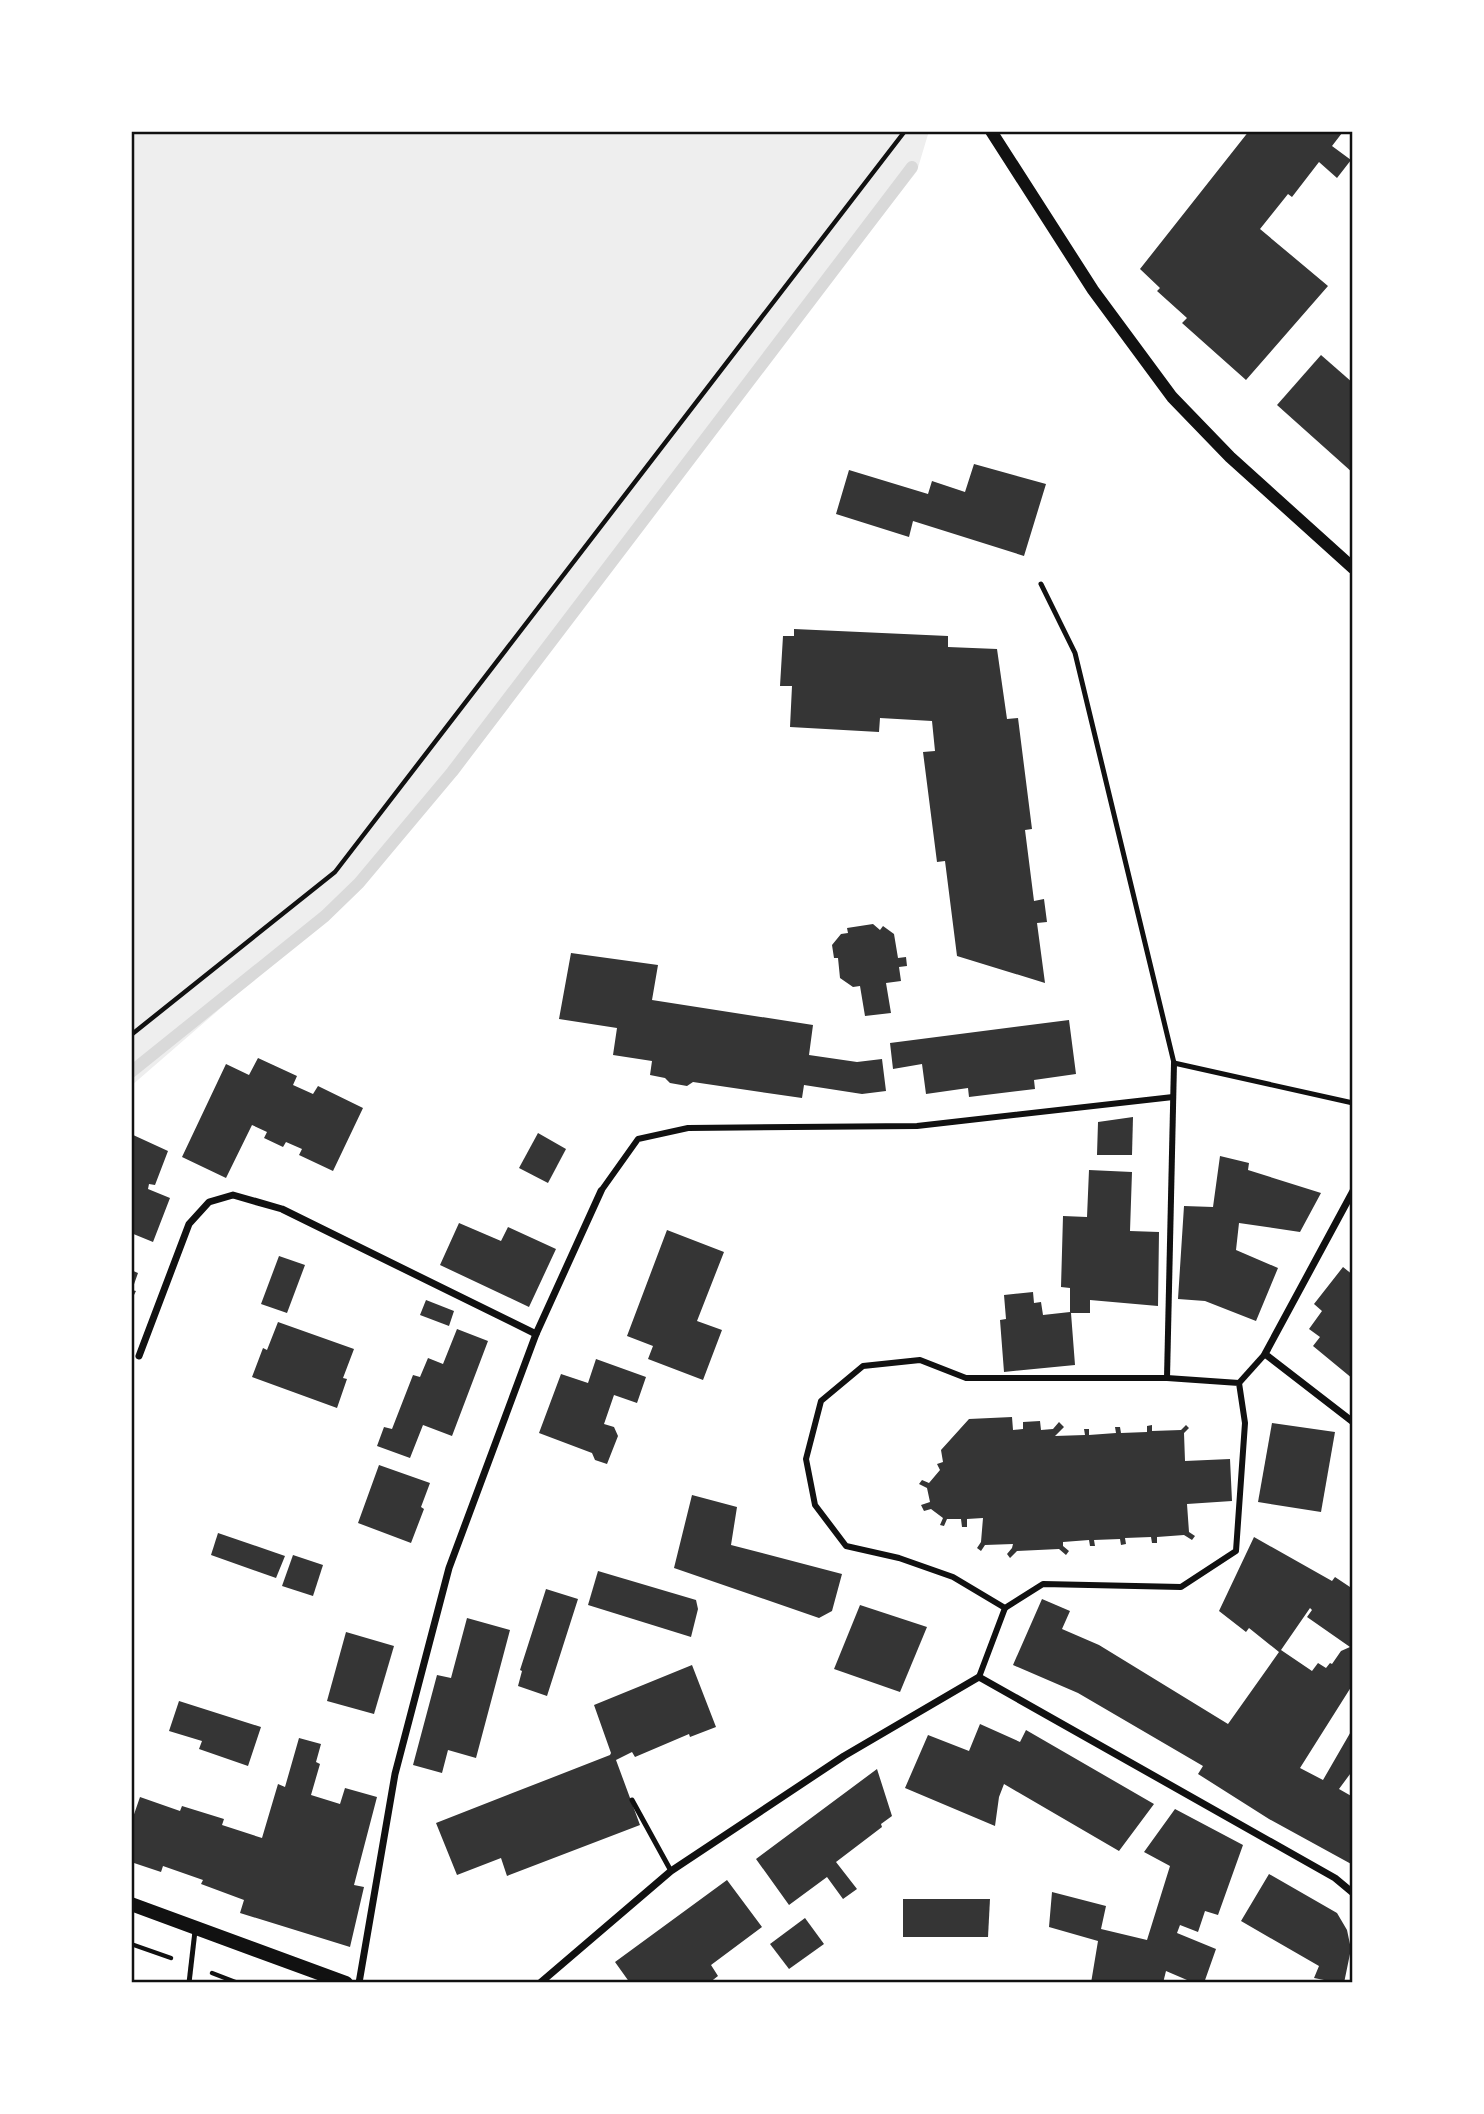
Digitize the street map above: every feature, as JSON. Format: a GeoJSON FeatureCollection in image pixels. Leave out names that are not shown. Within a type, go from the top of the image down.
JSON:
{"type":"FeatureCollection","features":[{"type":"Feature","properties":{"kind":"main road"},"geometry":{"type":"LineString","coordinates":[[131,1904],[346,1983]]}},
{"type":"Feature","properties":{"kind":"street"},"geometry":{"type":"LineString","coordinates":[[991,131],[1093,290],[1172,397],[1230,457],[1353,568]]}},
{"type":"Feature","properties":{"kind":"street"},"geometry":{"type":"LineString","coordinates":[[1165,1378],[1174,1063]]}},
{"type":"Feature","properties":{"kind":"street"},"geometry":{"type":"LineString","coordinates":[[359,1983],[395,1774],[449,1568],[536,1334],[601,1191],[638,1139],[688,1128],[917,1126],[1173,1097]]}},
{"type":"Feature","properties":{"kind":"street"},"geometry":{"type":"LineString","coordinates":[[1239,1383],[1265,1354],[1353,1191]]}},
{"type":"Feature","properties":{"kind":"street"},"geometry":{"type":"LineString","coordinates":[[139,1356],[189,1224],[209,1202],[233,1195],[282,1209],[536,1334]]}},
{"type":"Feature","properties":{"kind":"street"},"geometry":{"type":"LineString","coordinates":[[1265,1354],[1353,1422]]}},
{"type":"Feature","properties":{"kind":"street"},"geometry":{"type":"LineString","coordinates":[[1005,1608],[953,1577],[899,1558],[846,1546],[815,1505],[806,1460],[821,1401],[863,1366],[920,1360],[967,1378],[1165,1378],[1239,1383]]}},
{"type":"Feature","properties":{"kind":"street"},"geometry":{"type":"LineString","coordinates":[[540,1983],[671,1871],[844,1756],[979,1677],[1005,1608],[1043,1584],[1181,1587],[1236,1550],[1245,1423],[1239,1383]]}},
{"type":"Feature","properties":{"kind":"street"},"geometry":{"type":"LineString","coordinates":[[979,1677],[1335,1878],[1353,1893]]}},
{"type":"Feature","properties":{"kind":"lane"},"geometry":{"type":"LineString","coordinates":[[1041,584],[1075,653],[1174,1063],[1353,1103]]}},
{"type":"Feature","properties":{"kind":"lane"},"geometry":{"type":"LineString","coordinates":[[632,1800],[671,1871]]}},
{"type":"Feature","properties":{"kind":"lane"},"geometry":{"type":"LineString","coordinates":[[190,1983],[196,1928]]}},
{"type":"Feature","properties":{"kind":"path"},"geometry":{"type":"LineString","coordinates":[[131,1035],[335,872],[905,131]]}},
{"type":"Feature","properties":{"kind":"shaded area"},"geometry":{"type":"Polygon","coordinates":[[[131,131],[929,131],[917,171],[365,883],[131,1086],[131,131]]]}},
{"type":"Feature","properties":{"kind":"building"},"geometry":{"type":"Polygon","coordinates":[[[1249,131],[1340,131],[1342,133],[1332,146],[1351,160],[1337,178],[1319,162],[1292,197],[1288,194],[1260,229],[1328,286],[1246,380],[1182,323],[1187,318],[1157,291],[1160,288],[1140,269],[1249,131]]]}},
{"type":"Feature","properties":{"kind":"building"},"geometry":{"type":"Polygon","coordinates":[[[1321,355],[1353,383],[1353,473],[1277,405],[1321,355]]]}},
{"type":"Feature","properties":{"kind":"building"},"geometry":{"type":"Polygon","coordinates":[[[974,464],[1046,484],[1024,556],[913,521],[909,537],[836,514],[849,470],[928,494],[932,481],[965,492],[974,464]]]}},
{"type":"Feature","properties":{"kind":"building"},"geometry":{"type":"Polygon","coordinates":[[[794,629],[948,636],[948,647],[997,649],[1007,719],[1018,718],[1032,829],[1025,830],[1034,901],[1044,899],[1047,922],[1037,923],[1045,983],[957,956],[945,861],[937,862],[923,752],[935,751],[932,721],[880,718],[879,732],[790,727],[792,686],[780,686],[783,636],[794,636],[794,629]]]}},
{"type":"Feature","properties":{"kind":"building"},"geometry":{"type":"Polygon","coordinates":[[[873,924],[880,930],[883,926],[894,934],[898,958],[906,957],[907,966],[899,967],[901,981],[886,983],[891,1013],[865,1016],[860,986],[853,987],[840,978],[838,958],[834,958],[832,945],[841,934],[848,933],[847,928],[873,924]]]}},
{"type":"Feature","properties":{"kind":"building"},"geometry":{"type":"Polygon","coordinates":[[[571,953],[658,965],[652,1000],[813,1025],[809,1055],[857,1062],[882,1059],[886,1091],[862,1094],[804,1085],[802,1098],[693,1082],[687,1086],[650,1075],[652,1061],[613,1055],[617,1028],[559,1019],[571,953]]]}},
{"type":"Feature","properties":{"kind":"building"},"geometry":{"type":"Polygon","coordinates":[[[1069,1020],[1076,1074],[1034,1080],[1035,1089],[969,1097],[968,1088],[926,1094],[922,1064],[893,1069],[890,1043],[1069,1020]]]}},
{"type":"Feature","properties":{"kind":"building"},"geometry":{"type":"Polygon","coordinates":[[[258,1058],[297,1076],[293,1085],[313,1094],[318,1086],[363,1108],[333,1171],[299,1155],[302,1149],[286,1142],[283,1147],[264,1138],[267,1132],[252,1125],[226,1178],[182,1157],[226,1064],[249,1075],[258,1058]]]}},
{"type":"Feature","properties":{"kind":"building"},"geometry":{"type":"Polygon","coordinates":[[[1133,1117],[1132,1155],[1097,1155],[1098,1122],[1133,1117]]]}},
{"type":"Feature","properties":{"kind":"building"},"geometry":{"type":"Polygon","coordinates":[[[538,1133],[566,1149],[548,1183],[519,1168],[538,1133]]]}},
{"type":"Feature","properties":{"kind":"building"},"geometry":{"type":"Polygon","coordinates":[[[131,1134],[168,1151],[155,1185],[149,1184],[148,1189],[170,1198],[153,1242],[131,1233],[131,1134]]]}},
{"type":"Feature","properties":{"kind":"building"},"geometry":{"type":"Polygon","coordinates":[[[1220,1156],[1249,1163],[1248,1170],[1321,1193],[1300,1232],[1239,1223],[1236,1250],[1278,1268],[1256,1321],[1205,1301],[1178,1299],[1184,1206],[1213,1207],[1220,1156]]]}},
{"type":"Feature","properties":{"kind":"building"},"geometry":{"type":"Polygon","coordinates":[[[1089,1170],[1132,1172],[1130,1231],[1159,1232],[1158,1306],[1090,1300],[1090,1313],[1071,1313],[1075,1365],[1004,1372],[1000,1320],[1006,1319],[1004,1295],[1033,1292],[1034,1303],[1041,1302],[1043,1315],[1070,1312],[1070,1288],[1061,1287],[1063,1216],[1087,1217],[1089,1170]]]}},
{"type":"Feature","properties":{"kind":"building"},"geometry":{"type":"Polygon","coordinates":[[[459,1223],[501,1241],[508,1227],[556,1249],[529,1307],[440,1265],[459,1223]]]}},
{"type":"Feature","properties":{"kind":"building"},"geometry":{"type":"Polygon","coordinates":[[[667,1230],[724,1252],[697,1321],[722,1330],[703,1380],[648,1359],[653,1346],[627,1336],[667,1230]]]}},
{"type":"Feature","properties":{"kind":"building"},"geometry":{"type":"Polygon","coordinates":[[[279,1256],[305,1265],[287,1313],[261,1304],[279,1256]]]}},
{"type":"Feature","properties":{"kind":"building"},"geometry":{"type":"Polygon","coordinates":[[[1343,1267],[1353,1275],[1353,1379],[1313,1346],[1320,1337],[1309,1329],[1322,1311],[1314,1304],[1343,1267]]]}},
{"type":"Feature","properties":{"kind":"building"},"geometry":{"type":"Polygon","coordinates":[[[131,1270],[138,1273],[132,1290],[136,1291],[131,1301],[131,1270]]]}},
{"type":"Feature","properties":{"kind":"building"},"geometry":{"type":"Polygon","coordinates":[[[426,1300],[454,1311],[449,1326],[420,1315],[426,1300]]]}},
{"type":"Feature","properties":{"kind":"building"},"geometry":{"type":"Polygon","coordinates":[[[278,1322],[354,1349],[343,1378],[347,1379],[337,1408],[252,1377],[263,1348],[267,1350],[278,1322]]]}},
{"type":"Feature","properties":{"kind":"building"},"geometry":{"type":"Polygon","coordinates":[[[457,1329],[488,1341],[452,1436],[423,1425],[410,1458],[377,1446],[384,1427],[392,1429],[413,1375],[420,1377],[428,1358],[443,1364],[457,1329]]]}},
{"type":"Feature","properties":{"kind":"building"},"geometry":{"type":"Polygon","coordinates":[[[596,1359],[646,1377],[637,1403],[614,1395],[604,1424],[614,1427],[618,1436],[607,1464],[595,1460],[592,1453],[539,1433],[561,1374],[588,1383],[596,1359]]]}},
{"type":"Feature","properties":{"kind":"building"},"geometry":{"type":"Polygon","coordinates":[[[1012,1417],[1013,1430],[1023,1429],[1023,1422],[1040,1421],[1041,1430],[1053,1429],[1059,1422],[1064,1427],[1055,1436],[1085,1435],[1084,1429],[1089,1429],[1089,1435],[1116,1433],[1115,1427],[1120,1427],[1121,1433],[1147,1432],[1147,1426],[1152,1425],[1152,1431],[1181,1430],[1186,1425],[1189,1428],[1184,1433],[1185,1461],[1230,1459],[1232,1501],[1187,1504],[1189,1532],[1195,1536],[1192,1540],[1184,1535],[1157,1537],[1157,1543],[1152,1543],[1151,1537],[1125,1538],[1126,1544],[1121,1545],[1120,1539],[1094,1540],[1095,1546],[1090,1546],[1089,1540],[1063,1542],[1063,1546],[1069,1551],[1066,1555],[1059,1549],[1017,1551],[1010,1558],[1007,1554],[1013,1544],[985,1545],[981,1551],[977,1548],[981,1542],[983,1518],[967,1519],[967,1527],[962,1527],[961,1519],[947,1519],[944,1526],[940,1525],[943,1518],[931,1509],[924,1511],[921,1505],[930,1502],[927,1488],[919,1484],[922,1480],[929,1483],[940,1470],[937,1464],[943,1462],[941,1450],[969,1419],[1012,1417]]]}},
{"type":"Feature","properties":{"kind":"building"},"geometry":{"type":"Polygon","coordinates":[[[1272,1423],[1335,1432],[1321,1512],[1258,1502],[1272,1423]]]}},
{"type":"Feature","properties":{"kind":"building"},"geometry":{"type":"Polygon","coordinates":[[[379,1465],[430,1483],[421,1507],[424,1509],[411,1543],[358,1523],[379,1465]]]}},
{"type":"Feature","properties":{"kind":"building"},"geometry":{"type":"Polygon","coordinates":[[[692,1495],[737,1507],[731,1545],[842,1574],[832,1611],[819,1618],[674,1568],[692,1495]]]}},
{"type":"Feature","properties":{"kind":"building"},"geometry":{"type":"Polygon","coordinates":[[[218,1533],[285,1556],[276,1578],[211,1555],[218,1533]]]}},
{"type":"Feature","properties":{"kind":"building"},"geometry":{"type":"Polygon","coordinates":[[[1254,1537],[1332,1581],[1335,1577],[1353,1589],[1353,1684],[1300,1768],[1323,1780],[1353,1728],[1353,1770],[1339,1789],[1353,1797],[1353,1865],[1269,1819],[1198,1774],[1203,1766],[1078,1693],[1013,1665],[1042,1599],[1070,1611],[1062,1629],[1099,1645],[1228,1724],[1279,1652],[1249,1628],[1246,1632],[1219,1611],[1254,1537]],[[1310,1608],[1281,1650],[1312,1671],[1318,1663],[1326,1668],[1341,1651],[1350,1647],[1307,1617],[1312,1610],[1310,1608]]]}},
{"type":"Feature","properties":{"kind":"building"},"geometry":{"type":"Polygon","coordinates":[[[293,1555],[323,1565],[313,1596],[282,1586],[293,1555]]]}},
{"type":"Feature","properties":{"kind":"building"},"geometry":{"type":"Polygon","coordinates":[[[598,1571],[696,1600],[698,1609],[691,1637],[588,1605],[598,1571]]]}},
{"type":"Feature","properties":{"kind":"building"},"geometry":{"type":"Polygon","coordinates":[[[546,1589],[578,1599],[547,1696],[518,1686],[522,1671],[520,1670],[546,1589]]]}},
{"type":"Feature","properties":{"kind":"building"},"geometry":{"type":"Polygon","coordinates":[[[860,1605],[927,1627],[900,1692],[834,1669],[860,1605]]]}},
{"type":"Feature","properties":{"kind":"building"},"geometry":{"type":"Polygon","coordinates":[[[467,1618],[510,1630],[476,1758],[448,1750],[442,1773],[413,1765],[437,1675],[451,1678],[467,1618]]]}},
{"type":"Feature","properties":{"kind":"building"},"geometry":{"type":"Polygon","coordinates":[[[346,1632],[394,1646],[374,1714],[327,1701],[346,1632]]]}},
{"type":"Feature","properties":{"kind":"building"},"geometry":{"type":"Polygon","coordinates":[[[692,1665],[716,1727],[690,1737],[689,1734],[635,1757],[632,1752],[616,1760],[640,1825],[507,1876],[501,1858],[457,1875],[436,1823],[610,1755],[594,1705],[692,1665]]]}},
{"type":"Feature","properties":{"kind":"building"},"geometry":{"type":"Polygon","coordinates":[[[179,1701],[261,1727],[248,1766],[199,1749],[202,1741],[169,1731],[179,1701]]]}},
{"type":"Feature","properties":{"kind":"building"},"geometry":{"type":"Polygon","coordinates":[[[980,1724],[1020,1742],[1026,1730],[1154,1804],[1119,1851],[1004,1784],[999,1797],[995,1826],[905,1788],[928,1735],[969,1751],[980,1724]]]}},
{"type":"Feature","properties":{"kind":"building"},"geometry":{"type":"Polygon","coordinates":[[[299,1738],[321,1744],[316,1762],[320,1764],[311,1795],[340,1804],[345,1788],[377,1797],[354,1885],[364,1887],[350,1947],[240,1913],[244,1900],[201,1884],[203,1880],[163,1866],[161,1872],[131,1862],[131,1823],[140,1797],[180,1811],[182,1806],[224,1819],[222,1825],[262,1838],[278,1784],[285,1787],[299,1738]]]}},
{"type":"Feature","properties":{"kind":"building"},"geometry":{"type":"Polygon","coordinates":[[[877,1769],[892,1816],[881,1824],[882,1827],[836,1862],[857,1889],[843,1899],[827,1877],[789,1905],[756,1859],[877,1769]]]}},
{"type":"Feature","properties":{"kind":"building"},"geometry":{"type":"Polygon","coordinates":[[[1175,1809],[1243,1845],[1218,1915],[1205,1911],[1198,1932],[1180,1925],[1177,1933],[1216,1949],[1204,1983],[1194,1983],[1166,1971],[1163,1983],[1091,1983],[1098,1941],[1049,1927],[1052,1892],[1106,1906],[1101,1929],[1147,1940],[1170,1866],[1144,1852],[1175,1809]]]}},
{"type":"Feature","properties":{"kind":"building"},"geometry":{"type":"Polygon","coordinates":[[[1269,1874],[1337,1913],[1347,1930],[1351,1949],[1344,1983],[1329,1983],[1314,1978],[1319,1966],[1241,1921],[1269,1874]]]}},
{"type":"Feature","properties":{"kind":"building"},"geometry":{"type":"Polygon","coordinates":[[[727,1880],[762,1927],[711,1965],[718,1976],[709,1983],[630,1983],[615,1962],[727,1880]]]}},
{"type":"Feature","properties":{"kind":"building"},"geometry":{"type":"Polygon","coordinates":[[[903,1899],[990,1899],[988,1937],[903,1937],[903,1899]]]}},
{"type":"Feature","properties":{"kind":"building"},"geometry":{"type":"Polygon","coordinates":[[[805,1918],[824,1944],[789,1969],[770,1944],[805,1918]]]}},
{"type":"Feature","properties":{"kind":"waterway"},"geometry":{"type":"LineString","coordinates":[[131,1072],[325,916],[359,883],[452,772],[912,167]]}}]}
